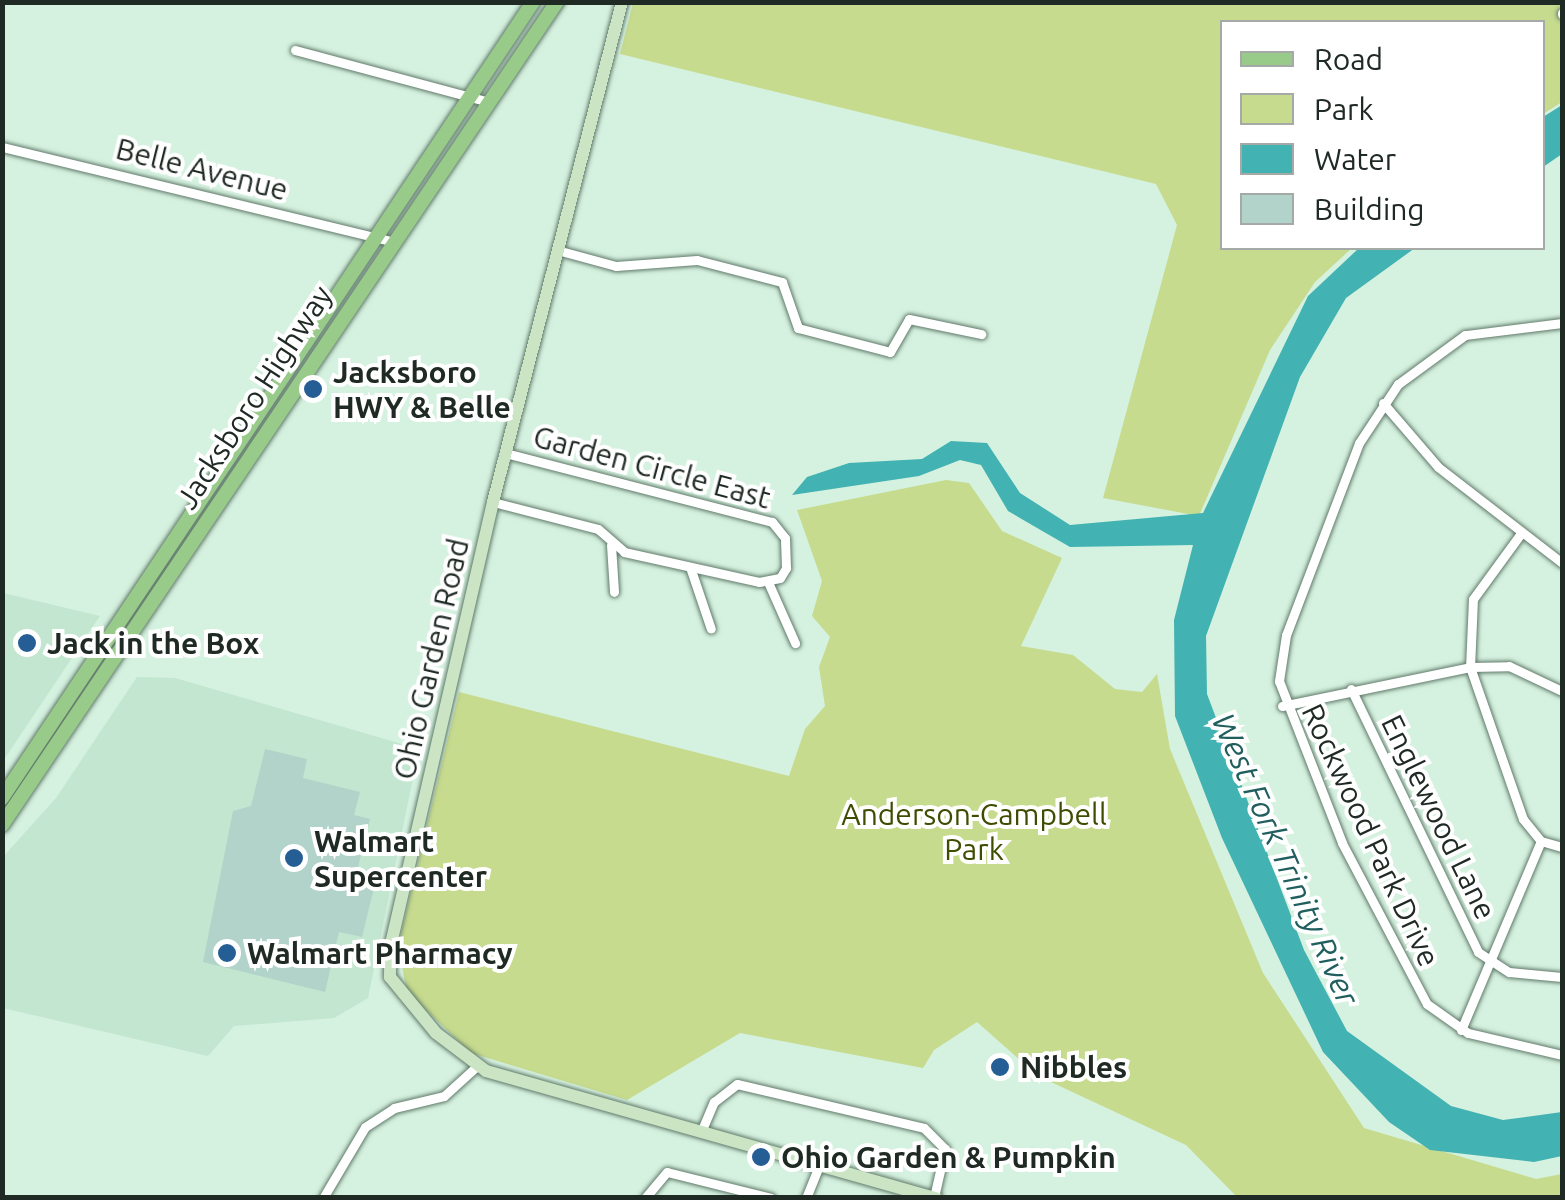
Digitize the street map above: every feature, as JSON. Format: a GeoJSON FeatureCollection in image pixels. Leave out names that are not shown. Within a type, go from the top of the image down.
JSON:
{"type":"FeatureCollection","features":[{"type":"Feature","properties":{"kind":"main road","name":"Jacksboro Highway"},"geometry":{"type":"LineString","coordinates":[[2,825],[68,730],[373,236],[533,2]]}},
{"type":"Feature","properties":{"kind":"main road","name":"Jacksboro Highway"},"geometry":{"type":"LineString","coordinates":[[2,798],[557,2]]}},
{"type":"Feature","properties":{"kind":"main road"},"geometry":{"type":"LineString","coordinates":[[54,721],[68,730]]}},
{"type":"Feature","properties":{"kind":"street","name":"Ohio Garden Road"},"geometry":{"type":"LineString","coordinates":[[622,2],[493,502],[389,962],[403,1000],[477,1066],[935,1197]]}},
{"type":"Feature","properties":{"kind":"street"},"geometry":{"type":"LineString","coordinates":[[295,50],[485,101]]}},
{"type":"Feature","properties":{"kind":"street","name":"Belle Avenue"},"geometry":{"type":"LineString","coordinates":[[2,147],[390,241]]}},
{"type":"Feature","properties":{"kind":"street"},"geometry":{"type":"LineString","coordinates":[[557,250],[616,266],[696,260],[782,282],[798,328],[890,352],[909,319],[980,334]]}},
{"type":"Feature","properties":{"kind":"street","name":"Rockwood Park Drive"},"geometry":{"type":"LineString","coordinates":[[1562,323],[1524,323],[1451,341],[1421,360],[1383,403],[1359,444],[1286,635],[1282,706],[1393,950],[1427,1004],[1461,1030],[1562,1055]]}},
{"type":"Feature","properties":{"kind":"street"},"geometry":{"type":"LineString","coordinates":[[1383,403],[1438,466],[1519,536],[1562,563]]}},
{"type":"Feature","properties":{"kind":"street","name":"Garden Circle East"},"geometry":{"type":"LineString","coordinates":[[505,453],[772,522],[785,538],[788,562],[780,578],[768,582]]}},
{"type":"Feature","properties":{"kind":"street"},"geometry":{"type":"LineString","coordinates":[[493,502],[598,529],[611,545],[690,567],[768,582],[795,642]]}},
{"type":"Feature","properties":{"kind":"street"},"geometry":{"type":"LineString","coordinates":[[1519,536],[1473,599],[1470,667],[1523,818],[1541,841],[1562,847]]}},
{"type":"Feature","properties":{"kind":"street"},"geometry":{"type":"LineString","coordinates":[[611,545],[614,592]]}},
{"type":"Feature","properties":{"kind":"street"},"geometry":{"type":"LineString","coordinates":[[690,567],[710,629]]}},
{"type":"Feature","properties":{"kind":"street"},"geometry":{"type":"LineString","coordinates":[[1282,706],[1470,667],[1509,666],[1562,691]]}},
{"type":"Feature","properties":{"kind":"street","name":"Englewood Lane"},"geometry":{"type":"LineString","coordinates":[[1350,689],[1445,897],[1488,963]]}},
{"type":"Feature","properties":{"kind":"street"},"geometry":{"type":"LineString","coordinates":[[1461,1030],[1541,841]]}},
{"type":"Feature","properties":{"kind":"street"},"geometry":{"type":"LineString","coordinates":[[1488,963],[1562,977]]}},
{"type":"Feature","properties":{"kind":"street"},"geometry":{"type":"LineString","coordinates":[[323,1198],[365,1127],[394,1108],[444,1096],[477,1066]]}},
{"type":"Feature","properties":{"kind":"street"},"geometry":{"type":"LineString","coordinates":[[701,1132],[714,1102],[737,1084],[924,1128],[946,1149],[935,1197]]}},
{"type":"Feature","properties":{"kind":"street"},"geometry":{"type":"LineString","coordinates":[[806,1198],[818,1165]]}},
{"type":"Feature","properties":{"kind":"street"},"geometry":{"type":"LineString","coordinates":[[645,1198],[667,1172],[772,1198]]}},
{"type":"Feature","properties":{"kind":"street"},"geometry":{"type":"LineString","coordinates":[[897,1187],[910,1198]]}},
{"type":"Feature","properties":{"kind":"shaded area"},"geometry":{"type":"Polygon","coordinates":[[[2,593],[100,616],[3,761],[2,593]]]}},
{"type":"Feature","properties":{"kind":"shaded area"},"geometry":{"type":"Polygon","coordinates":[[[137,677],[175,678],[419,749],[368,998],[334,1018],[234,1026],[208,1056],[3,1008],[3,857],[56,798],[137,677]]]}},
{"type":"Feature","properties":{"kind":"green space"},"geometry":{"type":"Polygon","coordinates":[[[633,3],[1562,3],[1562,102],[1545,113],[1545,20],[1220,20],[1220,250],[1350,250],[1315,282],[1270,350],[1199,516],[1103,498],[1177,225],[1156,184],[620,54],[633,3]]]}},
{"type":"Feature","properties":{"kind":"green space","name":"Anderson-Campbell Park"},"geometry":{"type":"Polygon","coordinates":[[[946,480],[969,483],[1002,531],[1062,558],[1021,646],[1073,655],[1115,689],[1142,692],[1157,674],[1170,749],[1263,973],[1364,1128],[1536,1179],[1562,1174],[1562,1197],[1237,1197],[1186,1145],[1038,1076],[977,1022],[934,1050],[923,1068],[740,1033],[627,1100],[471,1053],[407,992],[398,946],[459,692],[789,776],[805,729],[825,706],[819,667],[830,637],[812,616],[822,581],[797,510],[946,480]]]}},
{"type":"Feature","properties":{"kind":"water"},"geometry":{"type":"Polygon","coordinates":[[[1562,105],[1562,154],[1545,166],[1545,116],[1562,105]]]}},
{"type":"Feature","properties":{"kind":"water"},"geometry":{"type":"Polygon","coordinates":[[[1357,250],[1412,250],[1346,298],[1300,377],[1206,636],[1207,694],[1304,950],[1347,1031],[1451,1106],[1503,1120],[1562,1112],[1562,1156],[1534,1162],[1430,1150],[1389,1122],[1323,1052],[1222,838],[1175,716],[1174,620],[1193,545],[1070,547],[1008,511],[981,465],[960,460],[919,476],[792,495],[807,477],[849,463],[922,459],[951,441],[987,443],[1020,493],[1070,525],[1203,513],[1308,296],[1357,250]]]}},
{"type":"Feature","properties":{"kind":"building","name":"Walmart Supercenter"},"geometry":{"type":"Polygon","coordinates":[[[265,749],[307,759],[303,778],[360,792],[354,815],[370,819],[355,879],[375,884],[362,937],[339,932],[325,992],[203,962],[233,811],[251,806],[265,749]]]}},
{"type":"Feature","properties":{"kind":"place","name":"Jacksboro HWY & Belle"},"geometry":{"type":"Point","coordinates":[313,389]}},
{"type":"Feature","properties":{"kind":"place","name":"Jack in the Box"},"geometry":{"type":"Point","coordinates":[27,643]}},
{"type":"Feature","properties":{"kind":"place","name":"Walmart Supercenter"},"geometry":{"type":"Point","coordinates":[294,858]}},
{"type":"Feature","properties":{"kind":"place","name":"Walmart Pharmacy"},"geometry":{"type":"Point","coordinates":[227,953]}},
{"type":"Feature","properties":{"kind":"place","name":"Nibbles"},"geometry":{"type":"Point","coordinates":[1000,1067]}},
{"type":"Feature","properties":{"kind":"place","name":"Ohio Garden & Pumpkin"},"geometry":{"type":"Point","coordinates":[761,1157]}},
{"type":"Feature","properties":{"kind":"water label","name":"West Fork Trinity River"},"geometry":{"type":"Point","coordinates":[1286,859]}}]}
